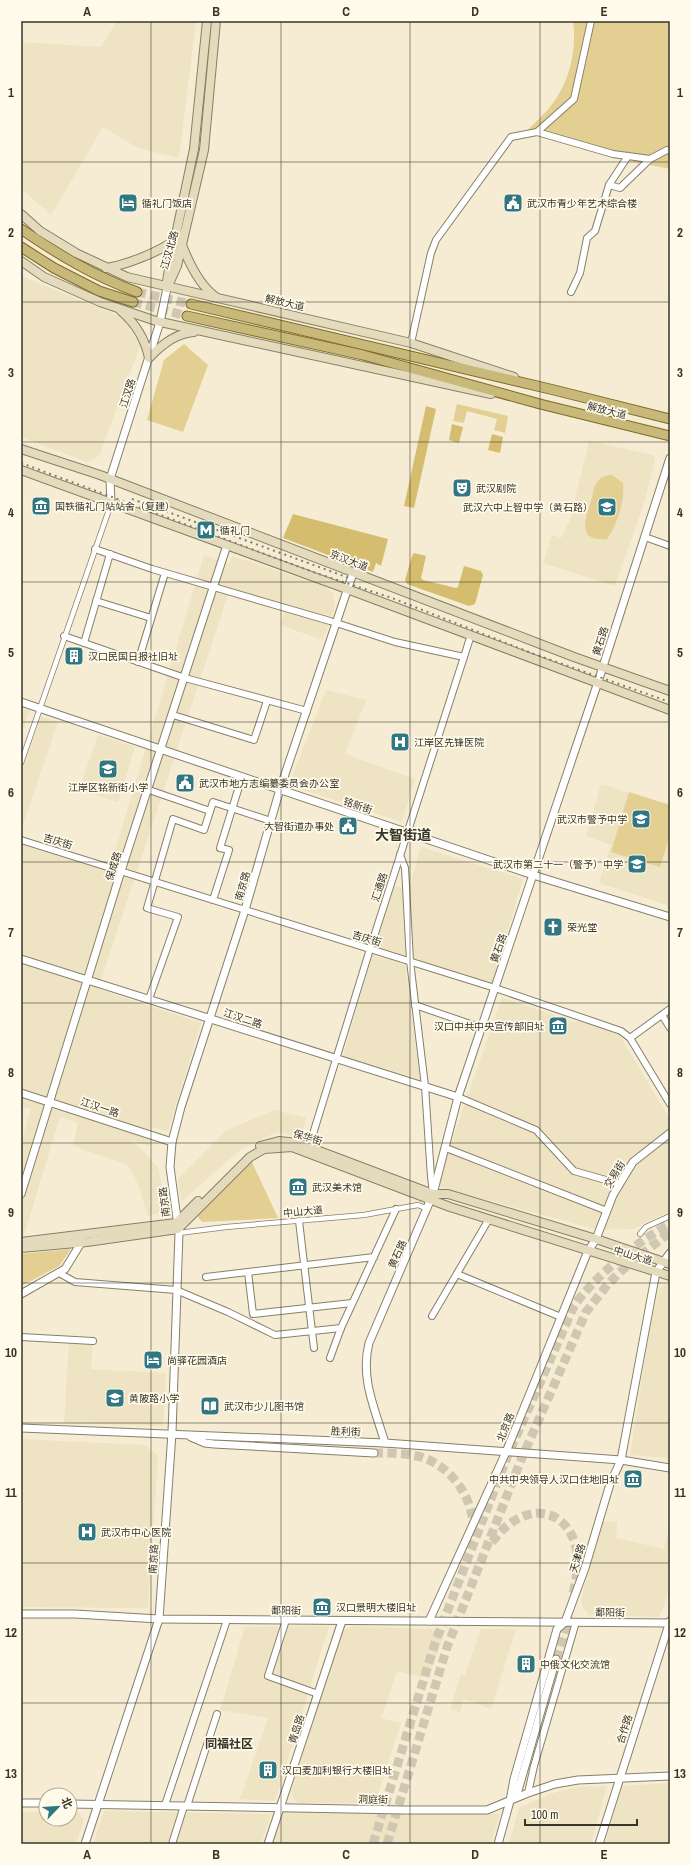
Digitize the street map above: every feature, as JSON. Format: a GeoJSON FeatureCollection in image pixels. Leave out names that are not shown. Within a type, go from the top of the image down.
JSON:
{"type":"FeatureCollection","features":[{"type":"Feature","properties":{"kind":"main road","name":"江汉北路"},"geometry":{"type":"LineString","coordinates":[[167,288],[175,240],[194,149],[207,21]]}},
{"type":"Feature","properties":{"kind":"main road","name":"江汉北路"},"geometry":{"type":"LineString","coordinates":[[167,288],[177,266],[204,150],[216,21]]}},
{"type":"Feature","properties":{"kind":"main road","name":"解放大道"},"geometry":{"type":"LineString","coordinates":[[21,214],[40,230],[76,253],[104,268],[127,277],[167,288],[411,343],[554,390]]}},
{"type":"Feature","properties":{"kind":"main road"},"geometry":{"type":"LineString","coordinates":[[21,229],[68,261],[108,281],[137,292]]}},
{"type":"Feature","properties":{"kind":"main road"},"geometry":{"type":"LineString","coordinates":[[104,268],[122,264],[164,247],[175,240]]}},
{"type":"Feature","properties":{"kind":"main road"},"geometry":{"type":"LineString","coordinates":[[182,245],[187,258],[206,288],[218,299]]}},
{"type":"Feature","properties":{"kind":"main road"},"geometry":{"type":"LineString","coordinates":[[21,247],[54,268],[99,291],[133,302]]}},
{"type":"Feature","properties":{"kind":"main road","name":"解放大道"},"geometry":{"type":"LineString","coordinates":[[21,261],[44,277],[117,308],[160,322],[540,404],[670,436]]}},
{"type":"Feature","properties":{"kind":"main road","name":"解放大道"},"geometry":{"type":"LineString","coordinates":[[191,304],[670,419]]}},
{"type":"Feature","properties":{"kind":"main road"},"geometry":{"type":"LineString","coordinates":[[117,308],[133,323],[147,349],[149,358]]}},
{"type":"Feature","properties":{"kind":"main road","name":"解放大道"},"geometry":{"type":"LineString","coordinates":[[187,316],[364,355],[540,404]]}},
{"type":"Feature","properties":{"kind":"main road"},"geometry":{"type":"LineString","coordinates":[[149,358],[156,350],[170,340],[184,333],[200,331]]}},
{"type":"Feature","properties":{"kind":"main road","name":"京汉大道"},"geometry":{"type":"LineString","coordinates":[[21,448],[110,479],[353,573],[670,691]]}},
{"type":"Feature","properties":{"kind":"main road"},"geometry":{"type":"LineString","coordinates":[[21,470],[111,504],[349,589],[670,710]]}},
{"type":"Feature","properties":{"kind":"main road","name":"保华街"},"geometry":{"type":"LineString","coordinates":[[178,1229],[247,1152],[263,1144],[279,1141],[289,1141],[309,1147],[432,1197]]}},
{"type":"Feature","properties":{"kind":"main road","name":"保华街"},"geometry":{"type":"LineString","coordinates":[[178,1229],[250,1157],[264,1149],[292,1147],[432,1197]]}},
{"type":"Feature","properties":{"kind":"main road","name":"中山大道"},"geometry":{"type":"LineString","coordinates":[[432,1197],[448,1194],[596,1239],[667,1263]]}},
{"type":"Feature","properties":{"kind":"main road","name":"中山大道"},"geometry":{"type":"LineString","coordinates":[[432,1197],[489,1219],[670,1276]]}},
{"type":"Feature","properties":{"kind":"main road","name":"中山大道"},"geometry":{"type":"LineString","coordinates":[[21,1248],[80,1239],[178,1229]]}},
{"type":"Feature","properties":{"kind":"main road","name":"中山大道"},"geometry":{"type":"LineString","coordinates":[[21,1242],[80,1239]]}},
{"type":"Feature","properties":{"kind":"street"},"geometry":{"type":"LineString","coordinates":[[537,132],[574,99],[591,21]]}},
{"type":"Feature","properties":{"kind":"street"},"geometry":{"type":"LineString","coordinates":[[411,343],[431,253],[440,233],[511,137],[537,132],[614,154],[650,159]]}},
{"type":"Feature","properties":{"kind":"street"},"geometry":{"type":"LineString","coordinates":[[608,185],[620,188],[650,159],[667,150],[670,151]]}},
{"type":"Feature","properties":{"kind":"street"},"geometry":{"type":"LineString","coordinates":[[571,292],[580,272],[587,238],[595,231],[608,185],[628,156]]}},
{"type":"Feature","properties":{"kind":"street","name":"江汉路"},"geometry":{"type":"LineString","coordinates":[[111,504],[110,479],[160,322],[167,288]]}},
{"type":"Feature","properties":{"kind":"street","name":"黄石路"},"geometry":{"type":"LineString","coordinates":[[385,1443],[367,1384],[365,1367],[367,1350],[372,1335],[428,1210],[446,1148],[458,1097],[598,682],[670,458]]}},
{"type":"Feature","properties":{"kind":"street"},"geometry":{"type":"LineString","coordinates":[[21,763],[111,504]]}},
{"type":"Feature","properties":{"kind":"street"},"geometry":{"type":"LineString","coordinates":[[645,537],[670,546]]}},
{"type":"Feature","properties":{"kind":"street","name":"保成路"},"geometry":{"type":"LineString","coordinates":[[21,1194],[121,872],[227,545]]}},
{"type":"Feature","properties":{"kind":"street"},"geometry":{"type":"LineString","coordinates":[[95,548],[165,573],[338,623],[395,642],[464,657]]}},
{"type":"Feature","properties":{"kind":"street"},"geometry":{"type":"LineString","coordinates":[[84,643],[110,554]]}},
{"type":"Feature","properties":{"kind":"street"},"geometry":{"type":"LineString","coordinates":[[138,662],[165,573]]}},
{"type":"Feature","properties":{"kind":"street","name":"南京路"},"geometry":{"type":"LineString","coordinates":[[85,1844],[159,1619],[172,1433],[178,1229],[170,1168],[172,1142],[181,1107],[245,910],[280,789],[338,623],[353,573]]}},
{"type":"Feature","properties":{"kind":"street"},"geometry":{"type":"LineString","coordinates":[[96,601],[151,618]]}},
{"type":"Feature","properties":{"kind":"street","name":"汇通路"},"geometry":{"type":"LineString","coordinates":[[309,1147],[370,949],[471,635]]}},
{"type":"Feature","properties":{"kind":"street"},"geometry":{"type":"LineString","coordinates":[[64,636],[185,678],[307,711]]}},
{"type":"Feature","properties":{"kind":"street"},"geometry":{"type":"LineString","coordinates":[[173,715],[254,740],[267,700]]}},
{"type":"Feature","properties":{"kind":"street","name":"铭新街"},"geometry":{"type":"LineString","coordinates":[[21,702],[533,875],[670,917]]}},
{"type":"Feature","properties":{"kind":"street"},"geometry":{"type":"LineString","coordinates":[[213,900],[228,850],[220,848],[242,776]]}},
{"type":"Feature","properties":{"kind":"street"},"geometry":{"type":"LineString","coordinates":[[148,790],[210,811]]}},
{"type":"Feature","properties":{"kind":"street"},"geometry":{"type":"LineString","coordinates":[[149,999],[178,917],[147,908],[172,820],[204,830],[213,802],[271,821]]}},
{"type":"Feature","properties":{"kind":"street","name":"吉庆街"},"geometry":{"type":"LineString","coordinates":[[21,840],[495,988],[621,1031],[630,1038],[670,1104]]}},
{"type":"Feature","properties":{"kind":"street"},"geometry":{"type":"LineString","coordinates":[[400,855],[406,868],[410,962],[425,1086],[432,1197]]}},
{"type":"Feature","properties":{"kind":"street","name":"江汉二路"},"geometry":{"type":"LineString","coordinates":[[21,959],[458,1097]]}},
{"type":"Feature","properties":{"kind":"street"},"geometry":{"type":"LineString","coordinates":[[415,1005],[482,1028]]}},
{"type":"Feature","properties":{"kind":"street"},"geometry":{"type":"LineString","coordinates":[[630,1038],[670,1009]]}},
{"type":"Feature","properties":{"kind":"street"},"geometry":{"type":"LineString","coordinates":[[662,1015],[670,1028]]}},
{"type":"Feature","properties":{"kind":"street","name":"江汉一路"},"geometry":{"type":"LineString","coordinates":[[21,1093],[172,1142]]}},
{"type":"Feature","properties":{"kind":"street"},"geometry":{"type":"LineString","coordinates":[[458,1097],[536,1130],[574,1171],[620,1184]]}},
{"type":"Feature","properties":{"kind":"street","name":"交易街"},"geometry":{"type":"LineString","coordinates":[[596,1239],[607,1211],[633,1162],[670,1133]]}},
{"type":"Feature","properties":{"kind":"street"},"geometry":{"type":"LineString","coordinates":[[446,1148],[607,1211]]}},
{"type":"Feature","properties":{"kind":"street","name":"中山大道"},"geometry":{"type":"LineString","coordinates":[[178,1229],[226,1227],[364,1215],[418,1205],[428,1210]]}},
{"type":"Feature","properties":{"kind":"street"},"geometry":{"type":"LineString","coordinates":[[330,1358],[352,1303],[396,1209]]}},
{"type":"Feature","properties":{"kind":"street"},"geometry":{"type":"LineString","coordinates":[[640,1234],[646,1227],[670,1216]]}},
{"type":"Feature","properties":{"kind":"street"},"geometry":{"type":"LineString","coordinates":[[432,1316],[489,1219]]}},
{"type":"Feature","properties":{"kind":"street"},"geometry":{"type":"LineString","coordinates":[[299,1221],[314,1348]]}},
{"type":"Feature","properties":{"kind":"street"},"geometry":{"type":"LineString","coordinates":[[21,1294],[65,1269],[80,1239]]}},
{"type":"Feature","properties":{"kind":"street","name":"北京路"},"geometry":{"type":"LineString","coordinates":[[429,1621],[506,1452],[588,1251],[596,1239]]}},
{"type":"Feature","properties":{"kind":"street"},"geometry":{"type":"LineString","coordinates":[[656,1272],[667,1263],[670,1253]]}},
{"type":"Feature","properties":{"kind":"street"},"geometry":{"type":"LineString","coordinates":[[206,1277],[374,1257]]}},
{"type":"Feature","properties":{"kind":"street"},"geometry":{"type":"LineString","coordinates":[[248,1272],[253,1314],[352,1303]]}},
{"type":"Feature","properties":{"kind":"street","name":"天津路"},"geometry":{"type":"LineString","coordinates":[[498,1844],[510,1801],[514,1778],[557,1629],[566,1622],[585,1568],[610,1484],[622,1460],[656,1272]]}},
{"type":"Feature","properties":{"kind":"street"},"geometry":{"type":"LineString","coordinates":[[59,1273],[75,1282],[176,1290],[228,1312],[275,1335],[341,1328]]}},
{"type":"Feature","properties":{"kind":"street"},"geometry":{"type":"LineString","coordinates":[[457,1274],[561,1317]]}},
{"type":"Feature","properties":{"kind":"street"},"geometry":{"type":"LineString","coordinates":[[21,1337],[93,1341]]}},
{"type":"Feature","properties":{"kind":"street","name":"胜利街"},"geometry":{"type":"LineString","coordinates":[[21,1428],[172,1433],[187,1435],[385,1443],[622,1460],[670,1468]]}},
{"type":"Feature","properties":{"kind":"street"},"geometry":{"type":"LineString","coordinates":[[187,1435],[205,1443],[214,1444],[374,1453]]}},
{"type":"Feature","properties":{"kind":"street","name":"鄱阳街"},"geometry":{"type":"LineString","coordinates":[[21,1614],[75,1614],[159,1619],[227,1620],[670,1622]]}},
{"type":"Feature","properties":{"kind":"street"},"geometry":{"type":"LineString","coordinates":[[165,1805],[227,1620]]}},
{"type":"Feature","properties":{"kind":"street"},"geometry":{"type":"LineString","coordinates":[[286,1620],[268,1676],[318,1694]]}},
{"type":"Feature","properties":{"kind":"street","name":"青岛路"},"geometry":{"type":"LineString","coordinates":[[268,1844],[342,1621]]}},
{"type":"Feature","properties":{"kind":"street"},"geometry":{"type":"LineString","coordinates":[[528,1793],[534,1766],[576,1622]]}},
{"type":"Feature","properties":{"kind":"street","name":"合作路"},"geometry":{"type":"LineString","coordinates":[[599,1844],[670,1622]]}},
{"type":"Feature","properties":{"kind":"street"},"geometry":{"type":"LineString","coordinates":[[510,1801],[517,1794],[556,1659]]}},
{"type":"Feature","properties":{"kind":"street"},"geometry":{"type":"LineString","coordinates":[[172,1844],[217,1714]]}},
{"type":"Feature","properties":{"kind":"street","name":"洞庭街"},"geometry":{"type":"LineString","coordinates":[[78,1804],[470,1811],[487,1810],[528,1793],[555,1784],[578,1780],[670,1776]]}},
{"type":"Feature","properties":{"kind":"street"},"geometry":{"type":"LineString","coordinates":[[21,1803],[38,1803]]}},
{"type":"Feature","properties":{"kind":"shaded area"},"geometry":{"type":"Polygon","coordinates":[[[117,21],[196,21],[179,158],[138,148],[103,127],[51,215],[21,188],[21,42],[101,47],[117,21]]]}},
{"type":"Feature","properties":{"kind":"shaded area"},"geometry":{"type":"Polygon","coordinates":[[[573,21],[670,21],[670,169],[616,158],[525,132],[550,107],[564,85],[573,53],[573,21]]]}},
{"type":"Feature","properties":{"kind":"shaded area"},"geometry":{"type":"Polygon","coordinates":[[[22,276],[123,318],[140,346],[99,456],[87,462],[21,437],[22,276]]]}},
{"type":"Feature","properties":{"kind":"shaded area"},"geometry":{"type":"Polygon","coordinates":[[[184,344],[208,365],[183,432],[147,420],[164,360],[184,344]]]}},
{"type":"Feature","properties":{"kind":"shaded area"},"geometry":{"type":"Polygon","coordinates":[[[457,404],[508,416],[505,433],[494,430],[497,419],[467,411],[464,423],[453,421],[457,404]]]}},
{"type":"Feature","properties":{"kind":"shaded area"},"geometry":{"type":"Polygon","coordinates":[[[426,406],[436,409],[414,508],[404,506],[426,406]]]}},
{"type":"Feature","properties":{"kind":"shaded area"},"geometry":{"type":"Polygon","coordinates":[[[452,424],[463,427],[459,443],[449,440],[452,424]]]}},
{"type":"Feature","properties":{"kind":"shaded area"},"geometry":{"type":"Polygon","coordinates":[[[492,434],[503,437],[500,453],[488,450],[492,434]]]}},
{"type":"Feature","properties":{"kind":"shaded area","name":"武汉六中上智中学（黄石路）"},"geometry":{"type":"Polygon","coordinates":[[[589,441],[653,455],[655,459],[645,500],[615,586],[543,563],[552,535],[561,538],[570,520],[589,441]]]}},
{"type":"Feature","properties":{"kind":"shaded area"},"geometry":{"type":"Polygon","coordinates":[[[612,475],[623,483],[623,497],[617,520],[611,533],[607,539],[597,539],[591,537],[587,533],[587,515],[599,479],[612,475]]]}},
{"type":"Feature","properties":{"kind":"shaded area"},"geometry":{"type":"Polygon","coordinates":[[[293,514],[388,539],[381,566],[376,563],[373,572],[283,538],[293,514]]]}},
{"type":"Feature","properties":{"kind":"shaded area"},"geometry":{"type":"Polygon","coordinates":[[[414,553],[426,556],[421,578],[423,580],[456,588],[458,587],[464,566],[481,571],[483,575],[475,604],[469,606],[407,584],[405,580],[414,553]]]}},
{"type":"Feature","properties":{"kind":"shaded area"},"geometry":{"type":"Polygon","coordinates":[[[204,555],[229,564],[232,556],[324,586],[333,593],[335,607],[323,640],[280,625],[285,609],[229,592],[98,989],[201,1023],[168,1131],[153,1127],[149,1146],[129,1140],[143,1150],[158,1168],[168,1211],[148,1216],[136,1179],[126,1164],[73,1146],[78,1123],[60,1117],[24,1235],[21,1236],[21,1143],[31,1109],[21,1106],[21,963],[74,980],[77,972],[21,955],[21,845],[109,871],[204,555]]]}},
{"type":"Feature","properties":{"kind":"shaded area"},"geometry":{"type":"Polygon","coordinates":[[[326,690],[366,700],[345,754],[415,779],[402,822],[289,785],[326,690]]]}},
{"type":"Feature","properties":{"kind":"shaded area"},"geometry":{"type":"Polygon","coordinates":[[[21,708],[29,710],[21,737],[21,708]]]}},
{"type":"Feature","properties":{"kind":"shaded area"},"geometry":{"type":"Polygon","coordinates":[[[41,716],[58,722],[21,831],[21,774],[41,716]]]}},
{"type":"Feature","properties":{"kind":"shaded area","name":"江岸区铭新街小学"},"geometry":{"type":"Polygon","coordinates":[[[98,735],[135,747],[118,802],[79,790],[98,735]]]}},
{"type":"Feature","properties":{"kind":"shaded area","name":"武汉市第二十一（警予）中学"},"geometry":{"type":"Polygon","coordinates":[[[601,784],[670,805],[670,906],[599,883],[611,845],[586,836],[601,784]]]}},
{"type":"Feature","properties":{"kind":"shaded area"},"geometry":{"type":"Polygon","coordinates":[[[629,792],[670,805],[670,835],[660,867],[611,852],[629,792]]]}},
{"type":"Feature","properties":{"kind":"shaded area"},"geometry":{"type":"Polygon","coordinates":[[[421,847],[523,879],[492,984],[413,959],[409,888],[421,847]]]}},
{"type":"Feature","properties":{"kind":"shaded area"},"geometry":{"type":"Polygon","coordinates":[[[395,886],[403,888],[406,955],[374,946],[395,886]]]}},
{"type":"Feature","properties":{"kind":"shaded area"},"geometry":{"type":"Polygon","coordinates":[[[372,955],[405,965],[420,1079],[343,1056],[372,955]]]}},
{"type":"Feature","properties":{"kind":"shaded area"},"geometry":{"type":"Polygon","coordinates":[[[502,998],[575,1022],[580,1021],[618,1032],[670,1120],[670,1211],[633,1229],[598,1230],[436,1186],[502,998]]]}},
{"type":"Feature","properties":{"kind":"shaded area"},"geometry":{"type":"Polygon","coordinates":[[[275,1110],[306,1118],[302,1137],[277,1132],[241,1149],[181,1202],[178,1179],[227,1130],[275,1110]]]}},
{"type":"Feature","properties":{"kind":"shaded area"},"geometry":{"type":"Polygon","coordinates":[[[251,1160],[278,1218],[202,1222],[195,1213],[251,1160]]]}},
{"type":"Feature","properties":{"kind":"shaded area"},"geometry":{"type":"Polygon","coordinates":[[[71,1249],[59,1266],[21,1286],[21,1254],[71,1249]]]}},
{"type":"Feature","properties":{"kind":"shaded area"},"geometry":{"type":"Polygon","coordinates":[[[669,1283],[670,1458],[630,1455],[651,1322],[659,1289],[669,1283]]]}},
{"type":"Feature","properties":{"kind":"shaded area","name":"黄陂路小学"},"geometry":{"type":"Polygon","coordinates":[[[69,1340],[93,1341],[91,1369],[166,1373],[163,1426],[64,1423],[69,1340]]]}},
{"type":"Feature","properties":{"kind":"shaded area","name":"武汉市中心医院"},"geometry":{"type":"Polygon","coordinates":[[[21,1439],[145,1445],[158,1456],[148,1608],[21,1607],[21,1439]]]}},
{"type":"Feature","properties":{"kind":"shaded area"},"geometry":{"type":"Polygon","coordinates":[[[603,1521],[617,1522],[616,1538],[664,1549],[670,1525],[670,1586],[662,1611],[658,1617],[589,1615],[583,1608],[581,1599],[603,1521]]]}},
{"type":"Feature","properties":{"kind":"shaded area"},"geometry":{"type":"Polygon","coordinates":[[[329,1626],[275,1801],[240,1799],[268,1718],[220,1710],[245,1627],[329,1626]]]}},
{"type":"Feature","properties":{"kind":"shaded area"},"geometry":{"type":"Polygon","coordinates":[[[353,1626],[446,1630],[430,1673],[422,1677],[397,1671],[381,1718],[401,1723],[375,1803],[301,1803],[295,1801],[291,1792],[342,1631],[353,1626]]]}},
{"type":"Feature","properties":{"kind":"shaded area"},"geometry":{"type":"Polygon","coordinates":[[[481,1629],[516,1629],[491,1709],[464,1699],[460,1712],[450,1709],[461,1674],[465,1675],[481,1629]]]}},
{"type":"Feature","properties":{"kind":"shaded area"},"geometry":{"type":"Polygon","coordinates":[[[670,1783],[670,1844],[605,1844],[622,1786],[670,1783]]]}},
{"type":"Feature","properties":{"kind":"shaded area"},"geometry":{"type":"Polygon","coordinates":[[[607,1786],[591,1844],[509,1844],[519,1808],[550,1794],[576,1787],[607,1786]]]}},
{"type":"Feature","properties":{"kind":"shaded area"},"geometry":{"type":"Polygon","coordinates":[[[104,1811],[271,1814],[261,1844],[93,1844],[104,1811]]]}},
{"type":"Feature","properties":{"kind":"shaded area"},"geometry":{"type":"Polygon","coordinates":[[[283,1811],[500,1814],[491,1844],[272,1844],[283,1811]]]}},
{"type":"Feature","properties":{"kind":"shaded area"},"geometry":{"type":"Polygon","coordinates":[[[21,1812],[38,1812],[38,1827],[78,1827],[78,1812],[84,1820],[76,1844],[21,1844],[21,1812]]]}},
{"type":"Feature","properties":{"kind":"tunnel"},"geometry":{"type":"LineString","coordinates":[[137,292],[191,304]]}},
{"type":"Feature","properties":{"kind":"tunnel"},"geometry":{"type":"LineString","coordinates":[[133,302],[187,316]]}},
{"type":"Feature","properties":{"kind":"tunnel"},"geometry":{"type":"LineString","coordinates":[[373,1844],[435,1643],[508,1455],[574,1306],[593,1283],[618,1260],[645,1239],[670,1224]]}},
{"type":"Feature","properties":{"kind":"tunnel"},"geometry":{"type":"LineString","coordinates":[[387,1844],[447,1647],[521,1460],[586,1312],[608,1284],[621,1271],[670,1232]]}},
{"type":"Feature","properties":{"kind":"tunnel"},"geometry":{"type":"LineString","coordinates":[[374,1453],[417,1456],[429,1460],[439,1466],[449,1474],[464,1494],[469,1505],[473,1529]]}},
{"type":"Feature","properties":{"kind":"tunnel"},"geometry":{"type":"LineString","coordinates":[[492,1542],[506,1527],[522,1517],[542,1513],[560,1520],[567,1527],[572,1537],[578,1560],[572,1597]]}},
{"type":"Feature","properties":{"kind":"tunnel"},"geometry":{"type":"LineString","coordinates":[[556,1659],[567,1624],[568,1613]]}},
{"type":"Feature","properties":{"kind":"railway"},"geometry":{"type":"LineString","coordinates":[[21,463],[313,572],[392,598],[534,654],[670,702]]}},
{"type":"Feature","properties":{"kind":"railway"},"geometry":{"type":"LineString","coordinates":[[132,499],[352,579]]}},
{"type":"Feature","properties":{"kind":"place","name":"循礼门饭店"},"geometry":{"type":"Point","coordinates":[128,203]}},
{"type":"Feature","properties":{"kind":"place","name":"武汉市青少年艺术综合楼"},"geometry":{"type":"Point","coordinates":[513,203]}},
{"type":"Feature","properties":{"kind":"place","name":"武汉剧院"},"geometry":{"type":"Point","coordinates":[462,488]}},
{"type":"Feature","properties":{"kind":"place","name":"国铁循礼门站站舍（复建）"},"geometry":{"type":"Point","coordinates":[41,506]}},
{"type":"Feature","properties":{"kind":"place","name":"武汉六中上智中学（黄石路）"},"geometry":{"type":"Point","coordinates":[607,507]}},
{"type":"Feature","properties":{"kind":"place","name":"循礼门"},"geometry":{"type":"Point","coordinates":[206,530]}},
{"type":"Feature","properties":{"kind":"place","name":"汉口民国日报社旧址"},"geometry":{"type":"Point","coordinates":[74,656]}},
{"type":"Feature","properties":{"kind":"place","name":"江岸区先锋医院"},"geometry":{"type":"Point","coordinates":[400,742]}},
{"type":"Feature","properties":{"kind":"place","name":"江岸区铭新街小学"},"geometry":{"type":"Point","coordinates":[108,769]}},
{"type":"Feature","properties":{"kind":"place","name":"武汉市地方志编纂委员会办公室"},"geometry":{"type":"Point","coordinates":[185,783]}},
{"type":"Feature","properties":{"kind":"place","name":"武汉市警予中学"},"geometry":{"type":"Point","coordinates":[641,819]}},
{"type":"Feature","properties":{"kind":"place","name":"大智街道办事处"},"geometry":{"type":"Point","coordinates":[348,826]}},
{"type":"Feature","properties":{"kind":"place","name":"武汉市第二十一（警予）中学"},"geometry":{"type":"Point","coordinates":[637,864]}},
{"type":"Feature","properties":{"kind":"place","name":"荣光堂"},"geometry":{"type":"Point","coordinates":[553,927]}},
{"type":"Feature","properties":{"kind":"place","name":"汉口中共中央宣传部旧址"},"geometry":{"type":"Point","coordinates":[558,1026]}},
{"type":"Feature","properties":{"kind":"place","name":"武汉美术馆"},"geometry":{"type":"Point","coordinates":[298,1187]}},
{"type":"Feature","properties":{"kind":"place","name":"尚驿花园酒店"},"geometry":{"type":"Point","coordinates":[153,1360]}},
{"type":"Feature","properties":{"kind":"place","name":"黄陂路小学"},"geometry":{"type":"Point","coordinates":[115,1398]}},
{"type":"Feature","properties":{"kind":"place","name":"武汉市少儿图书馆"},"geometry":{"type":"Point","coordinates":[210,1406]}},
{"type":"Feature","properties":{"kind":"place","name":"中共中央领导人汉口住地旧址"},"geometry":{"type":"Point","coordinates":[633,1479]}},
{"type":"Feature","properties":{"kind":"place","name":"武汉市中心医院"},"geometry":{"type":"Point","coordinates":[87,1532]}},
{"type":"Feature","properties":{"kind":"place","name":"汉口景明大楼旧址"},"geometry":{"type":"Point","coordinates":[322,1607]}},
{"type":"Feature","properties":{"kind":"place","name":"中俄文化交流馆"},"geometry":{"type":"Point","coordinates":[526,1664]}},
{"type":"Feature","properties":{"kind":"place","name":"汉口麦加利银行大楼旧址"},"geometry":{"type":"Point","coordinates":[268,1770]}},
{"type":"Feature","properties":{"kind":"district","name":"大智街道"},"geometry":{"type":"Point","coordinates":[403,835]}},
{"type":"Feature","properties":{"kind":"district","name":"同福社区"},"geometry":{"type":"Point","coordinates":[229,1744]}}]}
